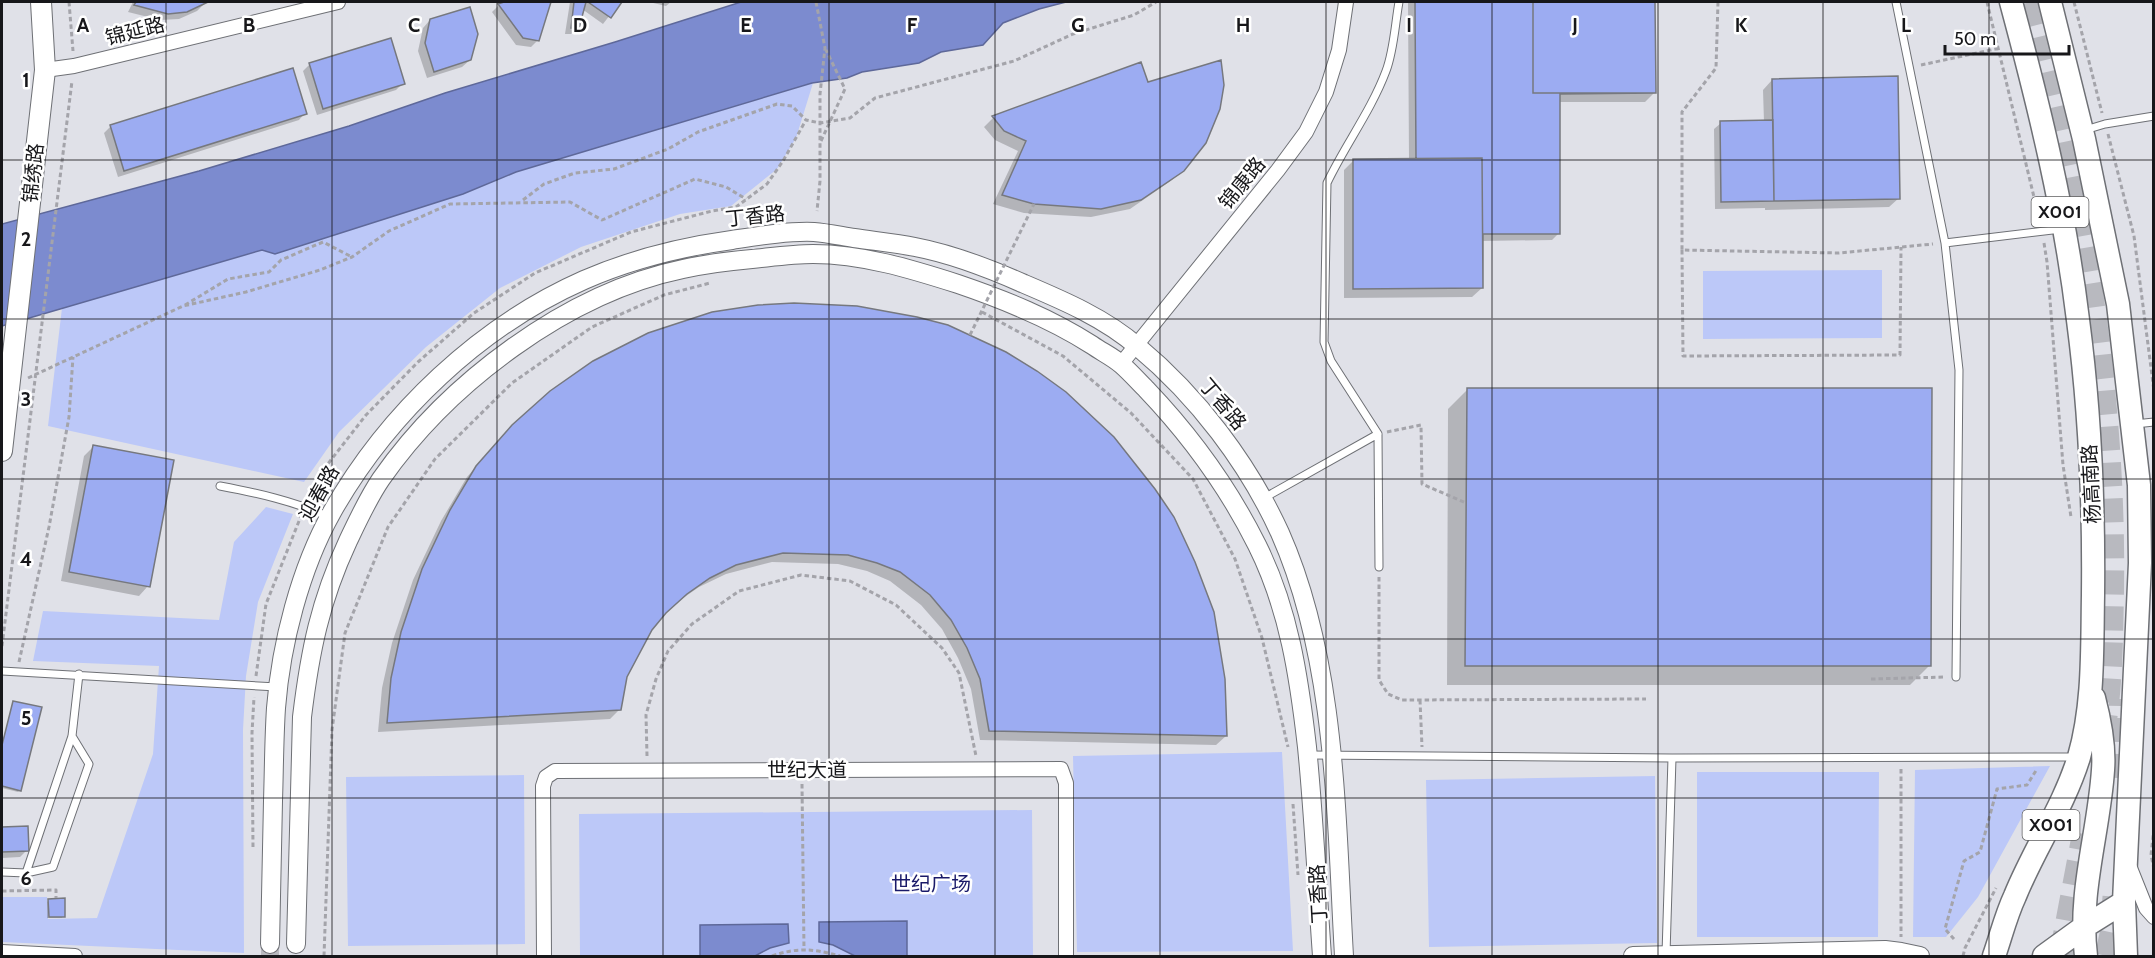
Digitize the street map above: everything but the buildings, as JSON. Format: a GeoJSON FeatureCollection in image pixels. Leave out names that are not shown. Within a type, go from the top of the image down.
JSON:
{"type":"FeatureCollection","features":[{"type":"Feature","properties":{"kind":"main road","name":"锦绣路"},"geometry":{"type":"LineString","coordinates":[[2,451],[45,70],[41,2]]}},
{"type":"Feature","properties":{"kind":"main road","name":"杨高南路"},"geometry":{"type":"LineString","coordinates":[[1994,957],[2014,896],[2055,816],[2079,757],[2091,687],[2094,533],[2088,426],[2078,320],[2052,230],[2031,78],[2011,2]]}},
{"type":"Feature","properties":{"kind":"main road","name":"X001"},"geometry":{"type":"LineString","coordinates":[[2050,2],[2082,131],[2143,423],[2140,563],[2124,902],[2126,957]]}},
{"type":"Feature","properties":{"kind":"main road"},"geometry":{"type":"LineString","coordinates":[[2043,956],[2067,953],[2087,956],[2084,927],[2085,899],[2103,770],[2104,745],[2091,687]]}},
{"type":"Feature","properties":{"kind":"main road"},"geometry":{"type":"LineString","coordinates":[[2043,956],[2124,902]]}},
{"type":"Feature","properties":{"kind":"street","name":"锦延路"},"geometry":{"type":"LineString","coordinates":[[45,70],[74,66],[338,2]]}},
{"type":"Feature","properties":{"kind":"street","name":"锦康路"},"geometry":{"type":"LineString","coordinates":[[1121,364],[1306,132],[1326,92],[1340,50],[1346,2]]}},
{"type":"Feature","properties":{"kind":"street","name":"丁香路"},"geometry":{"type":"LineString","coordinates":[[693,246],[813,232],[918,247],[986,268],[1053,296],[1095,317],[1136,345],[1197,406],[1230,448],[1262,499],[1279,532],[1305,598],[1323,690],[1331,756],[1344,957]]}},
{"type":"Feature","properties":{"kind":"street","name":"迎春路"},"geometry":{"type":"LineString","coordinates":[[270,944],[276,711],[286,639],[308,567],[329,517],[357,470],[433,383],[478,344],[530,308],[583,281],[640,259],[693,246]]}},
{"type":"Feature","properties":{"kind":"street","name":"丁香路"},"geometry":{"type":"LineString","coordinates":[[296,944],[302,717],[306,679],[321,608],[332,577],[360,514],[380,480],[449,401],[492,362],[579,306],[650,278],[681,269],[735,261],[814,254],[868,260],[922,273],[987,294],[1041,316],[1082,338],[1121,364],[1173,417],[1233,500],[1257,545],[1283,609],[1291,639],[1301,696],[1299,755],[1313,812],[1322,957]]}},
{"type":"Feature","properties":{"kind":"street","name":"世纪大道"},"geometry":{"type":"LineString","coordinates":[[544,957],[543,786],[546,777],[555,771],[1061,769],[1066,783],[1066,957]]}},
{"type":"Feature","properties":{"kind":"street"},"geometry":{"type":"LineString","coordinates":[[2127,853],[2138,892],[2146,908],[2154,917]]}},
{"type":"Feature","properties":{"kind":"street"},"geometry":{"type":"LineString","coordinates":[[1633,957],[1885,950],[1920,957]]}},
{"type":"Feature","properties":{"kind":"street"},"geometry":{"type":"LineString","coordinates":[[2,951],[75,957]]}},
{"type":"Feature","properties":{"kind":"lane"},"geometry":{"type":"LineString","coordinates":[[1378,567],[1378,434],[1331,361],[1324,342],[1327,183],[1363,120],[1387,70],[1399,2]]}},
{"type":"Feature","properties":{"kind":"lane"},"geometry":{"type":"LineString","coordinates":[[1896,2],[1945,243],[1959,370],[1956,677]]}},
{"type":"Feature","properties":{"kind":"lane"},"geometry":{"type":"LineString","coordinates":[[2082,131],[2105,124],[2154,116]]}},
{"type":"Feature","properties":{"kind":"lane"},"geometry":{"type":"LineString","coordinates":[[1945,243],[2052,230]]}},
{"type":"Feature","properties":{"kind":"lane"},"geometry":{"type":"LineString","coordinates":[[1262,499],[1378,434]]}},
{"type":"Feature","properties":{"kind":"lane"},"geometry":{"type":"LineString","coordinates":[[220,486],[305,506],[329,517]]}},
{"type":"Feature","properties":{"kind":"lane"},"geometry":{"type":"LineString","coordinates":[[2,671],[279,687]]}},
{"type":"Feature","properties":{"kind":"lane"},"geometry":{"type":"LineString","coordinates":[[26,873],[72,736],[79,674]]}},
{"type":"Feature","properties":{"kind":"lane"},"geometry":{"type":"LineString","coordinates":[[2,872],[26,873],[53,867],[89,764],[72,736]]}},
{"type":"Feature","properties":{"kind":"lane"},"geometry":{"type":"LineString","coordinates":[[1299,755],[1672,758],[2079,757]]}},
{"type":"Feature","properties":{"kind":"lane"},"geometry":{"type":"LineString","coordinates":[[1666,956],[1672,758]]}},
{"type":"Feature","properties":{"kind":"path"},"geometry":{"type":"LineString","coordinates":[[2,646],[74,66],[69,2]]}},
{"type":"Feature","properties":{"kind":"path"},"geometry":{"type":"LineString","coordinates":[[816,2],[825,48],[845,89],[820,143]]}},
{"type":"Feature","properties":{"kind":"path"},"geometry":{"type":"LineString","coordinates":[[521,201],[544,184],[575,173],[614,169],[668,149],[698,132],[777,104],[792,106],[806,120],[820,123],[850,118],[874,98],[1014,60],[1073,34],[1134,15],[1156,2]]}},
{"type":"Feature","properties":{"kind":"path"},"geometry":{"type":"LineString","coordinates":[[1718,2],[1716,68],[1682,112],[1683,356],[1900,355],[1900,247]]}},
{"type":"Feature","properties":{"kind":"path"},"geometry":{"type":"LineString","coordinates":[[1987,2],[1998,48],[2052,230],[2047,262],[2063,465],[2072,518]]}},
{"type":"Feature","properties":{"kind":"path"},"geometry":{"type":"LineString","coordinates":[[2074,2],[2134,236],[2154,391]]}},
{"type":"Feature","properties":{"kind":"path"},"geometry":{"type":"LineString","coordinates":[[1910,68],[2022,43]]}},
{"type":"Feature","properties":{"kind":"path"},"geometry":{"type":"LineString","coordinates":[[817,211],[820,181],[820,94],[825,48]]}},
{"type":"Feature","properties":{"kind":"path"},"geometry":{"type":"LineString","coordinates":[[253,851],[254,686],[266,604],[305,506],[327,465],[366,415],[418,362],[474,313],[535,273],[631,232],[736,207],[767,184],[806,120]]}},
{"type":"Feature","properties":{"kind":"path"},"geometry":{"type":"LineString","coordinates":[[183,306],[246,292],[320,270],[352,256],[389,231],[450,204],[521,201],[570,202],[602,220],[695,179],[726,187],[746,199]]}},
{"type":"Feature","properties":{"kind":"path"},"geometry":{"type":"LineString","coordinates":[[970,335],[1034,204]]}},
{"type":"Feature","properties":{"kind":"path"},"geometry":{"type":"LineString","coordinates":[[9,390],[36,374],[183,306],[228,279],[269,272],[281,260],[322,242],[352,256]]}},
{"type":"Feature","properties":{"kind":"path"},"geometry":{"type":"LineString","coordinates":[[1682,250],[1839,253],[1945,243]]}},
{"type":"Feature","properties":{"kind":"path"},"geometry":{"type":"LineString","coordinates":[[324,957],[333,730],[345,633],[388,527],[435,459],[512,383],[592,327],[664,295],[710,283]]}},
{"type":"Feature","properties":{"kind":"path"},"geometry":{"type":"LineString","coordinates":[[974,308],[1063,356],[1131,413],[1193,479],[1235,559],[1262,638],[1276,691],[1299,755]]}},
{"type":"Feature","properties":{"kind":"path"},"geometry":{"type":"LineString","coordinates":[[16,672],[49,527],[69,417],[73,357]]}},
{"type":"Feature","properties":{"kind":"path"},"geometry":{"type":"LineString","coordinates":[[1378,434],[1421,425],[1422,484],[1466,503]]}},
{"type":"Feature","properties":{"kind":"path"},"geometry":{"type":"LineString","coordinates":[[1378,567],[1379,680],[1388,694],[1402,700],[1646,699]]}},
{"type":"Feature","properties":{"kind":"path"},"geometry":{"type":"LineString","coordinates":[[648,771],[646,716],[656,680],[668,651],[692,624],[739,591],[801,575],[850,581],[860,586],[896,605],[942,648],[959,673],[966,700],[977,770]]}},
{"type":"Feature","properties":{"kind":"path"},"geometry":{"type":"LineString","coordinates":[[1871,679],[1956,677]]}},
{"type":"Feature","properties":{"kind":"path"},"geometry":{"type":"LineString","coordinates":[[1420,700],[1422,756]]}},
{"type":"Feature","properties":{"kind":"path"},"geometry":{"type":"LineString","coordinates":[[1901,757],[1901,952]]}},
{"type":"Feature","properties":{"kind":"path"},"geometry":{"type":"LineString","coordinates":[[1954,939],[1945,929],[1964,861],[1980,852],[1997,789],[2027,785],[2043,757]]}},
{"type":"Feature","properties":{"kind":"path"},"geometry":{"type":"LineString","coordinates":[[803,770],[804,950]]}},
{"type":"Feature","properties":{"kind":"path"},"geometry":{"type":"LineString","coordinates":[[1293,798],[1298,876]]}},
{"type":"Feature","properties":{"kind":"path"},"geometry":{"type":"LineString","coordinates":[[2154,828],[2151,855],[2154,869]]}},
{"type":"Feature","properties":{"kind":"path"},"geometry":{"type":"LineString","coordinates":[[1963,957],[1965,948],[1998,882]]}},
{"type":"Feature","properties":{"kind":"path"},"geometry":{"type":"LineString","coordinates":[[2,891],[56,890],[56,898]]}},
{"type":"Feature","properties":{"kind":"path"},"geometry":{"type":"LineString","coordinates":[[772,957],[789,950],[817,949],[840,957]]}},
{"type":"Feature","properties":{"kind":"green space"},"geometry":{"type":"Polygon","coordinates":[[[813,83],[796,138],[777,169],[731,206],[680,214],[581,247],[500,288],[426,347],[339,432],[304,482],[48,426],[62,308],[262,250],[275,254],[463,194],[516,172],[813,83]]]}},
{"type":"Feature","properties":{"kind":"green space"},"geometry":{"type":"Polygon","coordinates":[[[1882,270],[1882,338],[1703,339],[1703,271],[1882,270]]]}},
{"type":"Feature","properties":{"kind":"green space"},"geometry":{"type":"Polygon","coordinates":[[[266,507],[293,514],[258,602],[246,676],[243,730],[244,953],[2,942],[2,897],[47,897],[48,919],[97,918],[153,754],[159,666],[33,661],[43,611],[219,620],[234,542],[266,507]]]}},
{"type":"Feature","properties":{"kind":"green space"},"geometry":{"type":"Polygon","coordinates":[[[1282,752],[1293,951],[1077,952],[1073,756],[1282,752]]]}},
{"type":"Feature","properties":{"kind":"green space"},"geometry":{"type":"Polygon","coordinates":[[[2050,766],[1978,897],[1946,937],[1913,937],[1915,770],[2050,766]]]}},
{"type":"Feature","properties":{"kind":"green space"},"geometry":{"type":"Polygon","coordinates":[[[1697,772],[1879,772],[1878,937],[1697,937],[1697,772]]]}},
{"type":"Feature","properties":{"kind":"green space"},"geometry":{"type":"Polygon","coordinates":[[[524,775],[525,944],[348,946],[346,777],[524,775]]]}},
{"type":"Feature","properties":{"kind":"green space"},"geometry":{"type":"Polygon","coordinates":[[[1655,776],[1657,943],[1429,947],[1426,780],[1655,776]]]}},
{"type":"Feature","properties":{"kind":"green space","name":"世纪广场"},"geometry":{"type":"Polygon","coordinates":[[[1032,810],[1033,956],[580,956],[579,814],[1032,810]]]}},
{"type":"Feature","properties":{"kind":"shaded area"},"geometry":{"type":"Polygon","coordinates":[[[741,2],[1066,2],[1039,9],[1003,23],[983,45],[941,52],[919,63],[812,83],[516,172],[463,194],[275,254],[262,250],[2,326],[2,224],[199,171],[349,126],[445,93],[741,2]]]}},
{"type":"Feature","properties":{"kind":"shaded area"},"geometry":{"type":"Polygon","coordinates":[[[907,921],[907,956],[855,956],[833,945],[819,942],[819,922],[907,921]]]}},
{"type":"Feature","properties":{"kind":"shaded area"},"geometry":{"type":"Polygon","coordinates":[[[788,924],[789,943],[770,948],[755,956],[700,956],[700,925],[788,924]]]}},
{"type":"Feature","properties":{"kind":"tunnel"},"geometry":{"type":"LineString","coordinates":[[2030,2],[2065,147],[2079,220],[2101,368],[2108,442],[2112,592],[2109,680],[2103,732]]}},
{"type":"Feature","properties":{"kind":"tunnel"},"geometry":{"type":"LineString","coordinates":[[2120,778],[2121,699]]}},
{"type":"Feature","properties":{"kind":"tunnel"},"geometry":{"type":"LineString","coordinates":[[2061,956],[2084,834]]}},
{"type":"Feature","properties":{"kind":"tunnel"},"geometry":{"type":"LineString","coordinates":[[2107,956],[2112,932],[2115,890]]}},
{"type":"Feature","properties":{"kind":"tunnel"},"geometry":{"type":"LineString","coordinates":[[270,944],[270,956]]}}]}
